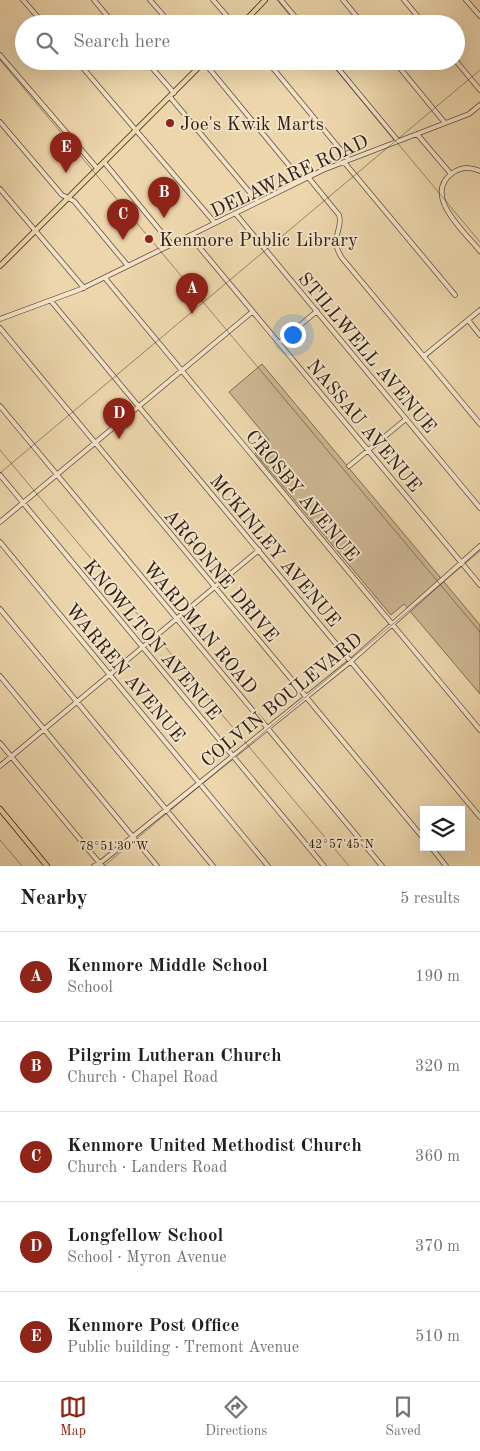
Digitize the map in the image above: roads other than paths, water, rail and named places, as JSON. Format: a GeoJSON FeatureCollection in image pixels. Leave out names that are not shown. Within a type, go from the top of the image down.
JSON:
{"type":"FeatureCollection","features":[{"type":"Feature","properties":{"kind":"main road"},"geometry":{"type":"LineString","coordinates":[[251,15],[265,0]]}},
{"type":"Feature","properties":{"kind":"main road"},"geometry":{"type":"LineString","coordinates":[[1,263],[196,70]]}},
{"type":"Feature","properties":{"kind":"main road"},"geometry":{"type":"LineString","coordinates":[[0,810],[47,866]]}},
{"type":"Feature","properties":{"kind":"street"},"geometry":{"type":"LineString","coordinates":[[24,0],[36,15]]}},
{"type":"Feature","properties":{"kind":"street"},"geometry":{"type":"LineString","coordinates":[[94,0],[106,15]]}},
{"type":"Feature","properties":{"kind":"street"},"geometry":{"type":"LineString","coordinates":[[150,0],[163,15]]}},
{"type":"Feature","properties":{"kind":"street"},"geometry":{"type":"LineString","coordinates":[[214,0],[226,15]]}},
{"type":"Feature","properties":{"kind":"street"},"geometry":{"type":"LineString","coordinates":[[281,0],[294,15]]}},
{"type":"Feature","properties":{"kind":"street"},"geometry":{"type":"LineString","coordinates":[[344,0],[356,15]]}},
{"type":"Feature","properties":{"kind":"street"},"geometry":{"type":"LineString","coordinates":[[404,0],[416,15]]}},
{"type":"Feature","properties":{"kind":"street"},"geometry":{"type":"LineString","coordinates":[[466,0],[480,16]]}},
{"type":"Feature","properties":{"kind":"street"},"geometry":{"type":"LineString","coordinates":[[0,57],[97,168]]}},
{"type":"Feature","properties":{"kind":"street"},"geometry":{"type":"LineString","coordinates":[[84,70],[215,223]]}},
{"type":"Feature","properties":{"kind":"street"},"geometry":{"type":"LineString","coordinates":[[153,70],[257,201]]}},
{"type":"Feature","properties":{"kind":"street"},"geometry":{"type":"LineString","coordinates":[[211,70],[301,180]]}},
{"type":"Feature","properties":{"kind":"street"},"geometry":{"type":"LineString","coordinates":[[274,70],[349,160]]}},
{"type":"Feature","properties":{"kind":"street"},"geometry":{"type":"LineString","coordinates":[[339,70],[398,141]]}},
{"type":"Feature","properties":{"kind":"street"},"geometry":{"type":"LineString","coordinates":[[401,70],[445,123]]}},
{"type":"Feature","properties":{"kind":"street"},"geometry":{"type":"LineString","coordinates":[[463,70],[480,90]]}},
{"type":"Feature","properties":{"kind":"street","name":"DELAWARE ROAD"},"geometry":{"type":"LineString","coordinates":[[0,319],[84,288],[301,180],[469,114],[480,106]]}},
{"type":"Feature","properties":{"kind":"street"},"geometry":{"type":"LineString","coordinates":[[0,122],[62,195],[74,202],[128,266]]}},
{"type":"Feature","properties":{"kind":"street"},"geometry":{"type":"LineString","coordinates":[[418,134],[451,174]]}},
{"type":"Feature","properties":{"kind":"street"},"geometry":{"type":"LineString","coordinates":[[104,162],[172,245]]}},
{"type":"Feature","properties":{"kind":"street"},"geometry":{"type":"LineString","coordinates":[[344,162],[455,295]]}},
{"type":"Feature","properties":{"kind":"street"},"geometry":{"type":"LineString","coordinates":[[480,171],[464,168],[451,174],[445,181],[442,189],[444,205],[480,251]]}},
{"type":"Feature","properties":{"kind":"street"},"geometry":{"type":"LineString","coordinates":[[308,177],[341,218],[336,240],[340,254],[480,424]]}},
{"type":"Feature","properties":{"kind":"street"},"geometry":{"type":"LineString","coordinates":[[0,189],[84,288]]}},
{"type":"Feature","properties":{"kind":"street","name":"STILLWELL AVENUE"},"geometry":{"type":"LineString","coordinates":[[235,213],[480,508]]}},
{"type":"Feature","properties":{"kind":"street","name":"NASSAU AVENUE"},"geometry":{"type":"LineString","coordinates":[[190,236],[480,585]]}},
{"type":"Feature","properties":{"kind":"street","name":"CROSBY AVENUE"},"geometry":{"type":"LineString","coordinates":[[105,278],[480,730]]}},
{"type":"Feature","properties":{"kind":"street","name":"MCKINLEY AVENUE"},"geometry":{"type":"LineString","coordinates":[[51,301],[480,817]]}},
{"type":"Feature","properties":{"kind":"street"},"geometry":{"type":"LineString","coordinates":[[424,356],[480,310]]}},
{"type":"Feature","properties":{"kind":"street"},"geometry":{"type":"LineString","coordinates":[[279,343],[317,311]]}},
{"type":"Feature","properties":{"kind":"street"},"geometry":{"type":"LineString","coordinates":[[0,522],[252,312]]}},
{"type":"Feature","properties":{"kind":"street"},"geometry":{"type":"LineString","coordinates":[[468,320],[480,335]]}},
{"type":"Feature","properties":{"kind":"street","name":"ARGONNE DRIVE"},"geometry":{"type":"LineString","coordinates":[[0,328],[420,834]]}},
{"type":"Feature","properties":{"kind":"street","name":"WARDMAN ROAD"},"geometry":{"type":"LineString","coordinates":[[0,406],[382,866]]}},
{"type":"Feature","properties":{"kind":"street"},"geometry":{"type":"LineString","coordinates":[[349,466],[406,419]]}},
{"type":"Feature","properties":{"kind":"street","name":"KNOWLTON AVENUE"},"geometry":{"type":"LineString","coordinates":[[0,475],[324,866]]}},
{"type":"Feature","properties":{"kind":"street","name":"WARREN AVENUE"},"geometry":{"type":"LineString","coordinates":[[0,542],[268,866]]}},
{"type":"Feature","properties":{"kind":"street","name":"COLVIN BOULEVARD"},"geometry":{"type":"LineString","coordinates":[[94,866],[101,865],[133,836],[307,698],[480,546]]}},
{"type":"Feature","properties":{"kind":"street"},"geometry":{"type":"LineString","coordinates":[[0,766],[259,550]]}},
{"type":"Feature","properties":{"kind":"street"},"geometry":{"type":"LineString","coordinates":[[0,609],[212,866]]}},
{"type":"Feature","properties":{"kind":"street"},"geometry":{"type":"LineString","coordinates":[[0,676],[158,866]]}},
{"type":"Feature","properties":{"kind":"street"},"geometry":{"type":"LineString","coordinates":[[0,743],[101,865]]}},
{"type":"Feature","properties":{"kind":"street"},"geometry":{"type":"LineString","coordinates":[[434,851],[443,865]]}},
{"type":"Feature","properties":{"kind":"place","name":"Joe's Kwik Marts"},"geometry":{"type":"Point","coordinates":[170,123]}},
{"type":"Feature","properties":{"kind":"place","name":"Kenmore Post Office"},"geometry":{"type":"Point","coordinates":[66,173]}},
{"type":"Feature","properties":{"kind":"place","name":"Pilgrim Lutheran Church"},"geometry":{"type":"Point","coordinates":[164,218]}},
{"type":"Feature","properties":{"kind":"place","name":"Kenmore Public Library"},"geometry":{"type":"Point","coordinates":[149,239]}},
{"type":"Feature","properties":{"kind":"place","name":"Kenmore United Methodist Church"},"geometry":{"type":"Point","coordinates":[123,240]}},
{"type":"Feature","properties":{"kind":"place","name":"Kenmore Middle School"},"geometry":{"type":"Point","coordinates":[192,314]}},
{"type":"Feature","properties":{"kind":"place","name":"Longfellow School"},"geometry":{"type":"Point","coordinates":[119,439]}}]}
